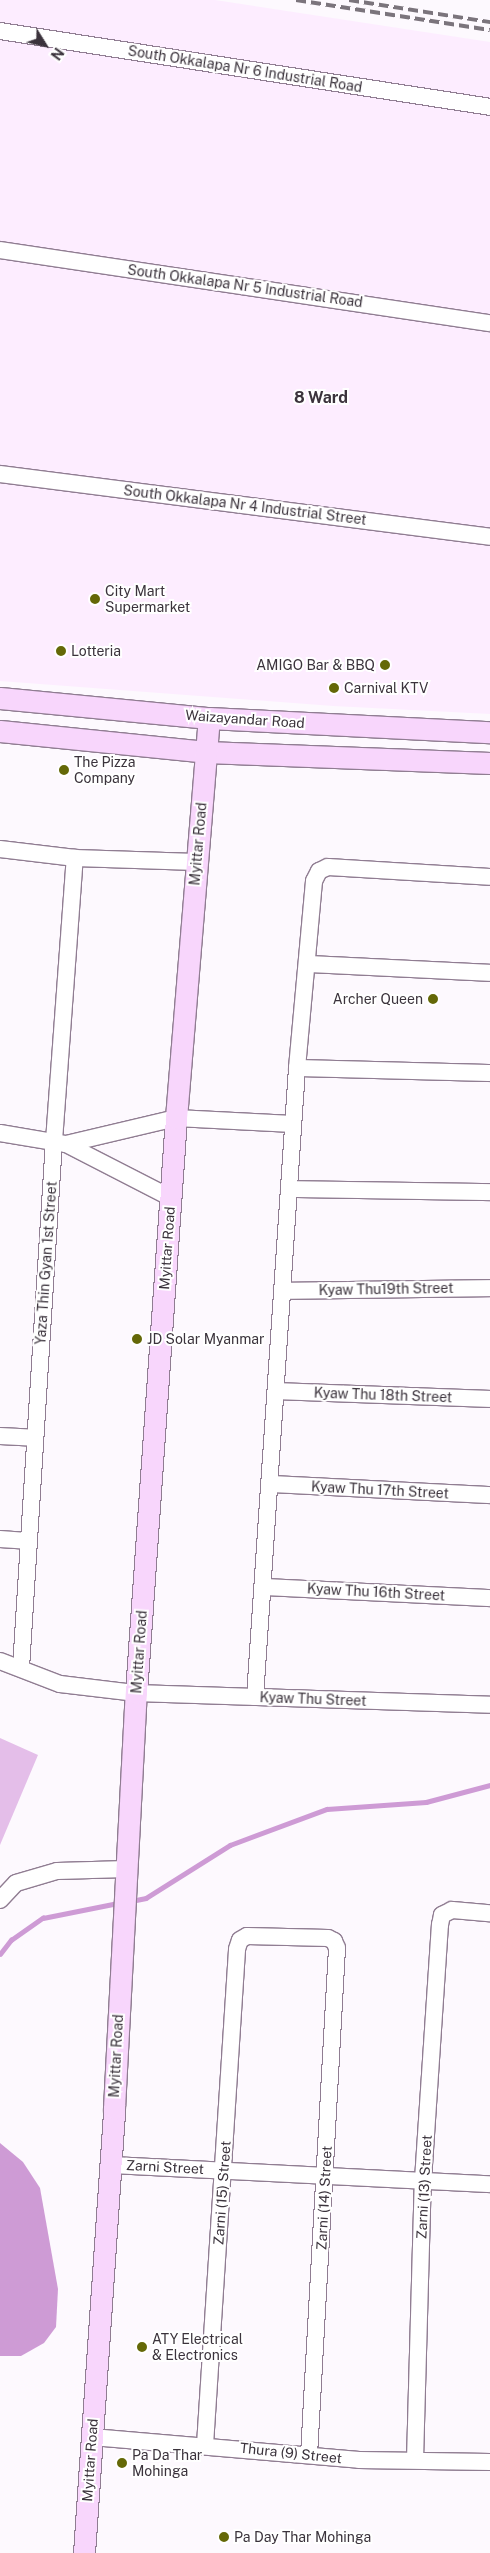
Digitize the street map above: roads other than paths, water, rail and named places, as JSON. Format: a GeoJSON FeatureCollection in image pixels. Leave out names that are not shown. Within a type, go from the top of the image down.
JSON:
{"type":"FeatureCollection","features":[{"type":"Feature","properties":{"kind":"main road","name":"Waizayandar Road"},"geometry":{"type":"LineString","coordinates":[[0,698],[209,718],[490,732]]}},
{"type":"Feature","properties":{"kind":"main road","name":"Myittar Road"},"geometry":{"type":"LineString","coordinates":[[84,2553],[110,2165],[136,1693],[170,1198],[209,718]]}},
{"type":"Feature","properties":{"kind":"main road"},"geometry":{"type":"LineString","coordinates":[[0,731],[206,752],[490,763]]}},
{"type":"Feature","properties":{"kind":"street","name":"South Okkalapa Nr 6 Industrial Road"},"geometry":{"type":"LineString","coordinates":[[2,34],[490,107]]}},
{"type":"Feature","properties":{"kind":"street","name":"South Okkalapa Nr 5 Industrial Road"},"geometry":{"type":"LineString","coordinates":[[0,250],[490,323]]}},
{"type":"Feature","properties":{"kind":"street","name":"South Okkalapa Nr 4 Industrial Street"},"geometry":{"type":"LineString","coordinates":[[0,474],[490,537]]}},
{"type":"Feature","properties":{"kind":"street"},"geometry":{"type":"LineString","coordinates":[[0,849],[75,858],[196,862]]}},
{"type":"Feature","properties":{"kind":"street","name":"Yaza Thin Gyan 1st Street"},"geometry":{"type":"LineString","coordinates":[[20,1668],[34,1438],[60,1142],[75,858]]}},
{"type":"Feature","properties":{"kind":"street"},"geometry":{"type":"LineString","coordinates":[[255,1697],[297,1068],[308,964],[314,881],[319,870],[328,867],[490,877]]}},
{"type":"Feature","properties":{"kind":"street"},"geometry":{"type":"LineString","coordinates":[[308,964],[490,973]]}},
{"type":"Feature","properties":{"kind":"street"},"geometry":{"type":"LineString","coordinates":[[297,1068],[490,1074]]}},
{"type":"Feature","properties":{"kind":"street"},"geometry":{"type":"LineString","coordinates":[[60,1142],[176,1118],[293,1124]]}},
{"type":"Feature","properties":{"kind":"street"},"geometry":{"type":"LineString","coordinates":[[0,1133],[60,1142],[170,1198]]}},
{"type":"Feature","properties":{"kind":"street"},"geometry":{"type":"LineString","coordinates":[[289,1189],[490,1192]]}},
{"type":"Feature","properties":{"kind":"street","name":"Kyaw Thu19th Street"},"geometry":{"type":"LineString","coordinates":[[282,1291],[490,1288]]}},
{"type":"Feature","properties":{"kind":"street","name":"Kyaw Thu 18th Street"},"geometry":{"type":"LineString","coordinates":[[276,1390],[490,1398]]}},
{"type":"Feature","properties":{"kind":"street"},"geometry":{"type":"LineString","coordinates":[[0,1436],[34,1438]]}},
{"type":"Feature","properties":{"kind":"street","name":"Kyaw Thu 17th Street"},"geometry":{"type":"LineString","coordinates":[[270,1484],[490,1495]]}},
{"type":"Feature","properties":{"kind":"street"},"geometry":{"type":"LineString","coordinates":[[0,1539],[27,1541]]}},
{"type":"Feature","properties":{"kind":"street","name":"Kyaw Thu 16th Street"},"geometry":{"type":"LineString","coordinates":[[263,1587],[490,1598]]}},
{"type":"Feature","properties":{"kind":"street","name":"Kyaw Thu Street"},"geometry":{"type":"LineString","coordinates":[[0,1660],[60,1684],[136,1693],[490,1705]]}},
{"type":"Feature","properties":{"kind":"street"},"geometry":{"type":"LineString","coordinates":[[0,1900],[16,1883],[57,1871],[127,1869]]}},
{"type":"Feature","properties":{"kind":"street","name":"Zarni (13) Street"},"geometry":{"type":"LineString","coordinates":[[415,2460],[423,2180],[442,1915],[452,1910],[490,1913]]}},
{"type":"Feature","properties":{"kind":"street","name":"Zarni (15) Street"},"geometry":{"type":"LineString","coordinates":[[205,2445],[237,1949],[240,1940],[247,1936],[328,1938],[334,1941]]}},
{"type":"Feature","properties":{"kind":"street","name":"Zarni (14) Street"},"geometry":{"type":"LineString","coordinates":[[309,2455],[325,2175],[336,1948],[334,1941]]}},
{"type":"Feature","properties":{"kind":"street","name":"Zarni Street"},"geometry":{"type":"LineString","coordinates":[[110,2165],[490,2184]]}},
{"type":"Feature","properties":{"kind":"street","name":"Thura (9) Street"},"geometry":{"type":"LineString","coordinates":[[92,2437],[205,2445],[359,2460],[490,2462]]}},
{"type":"Feature","properties":{"kind":"waterway"},"geometry":{"type":"LineString","coordinates":[[131,1901],[146,1898],[230,1845],[327,1809],[426,1802],[490,1785]]}},
{"type":"Feature","properties":{"kind":"waterway"},"geometry":{"type":"LineString","coordinates":[[0,1954],[11,1940],[43,1918],[118,1903]]}},
{"type":"Feature","properties":{"kind":"railway"},"geometry":{"type":"LineString","coordinates":[[296,0],[490,30]]}},
{"type":"Feature","properties":{"kind":"railway"},"geometry":{"type":"LineString","coordinates":[[349,0],[490,22]]}},
{"type":"Feature","properties":{"kind":"place","name":"City Mart Supermarket"},"geometry":{"type":"Point","coordinates":[95,599]}},
{"type":"Feature","properties":{"kind":"place","name":"Lotteria"},"geometry":{"type":"Point","coordinates":[61,651]}},
{"type":"Feature","properties":{"kind":"place","name":"AMIGO Bar & BBQ"},"geometry":{"type":"Point","coordinates":[385,665]}},
{"type":"Feature","properties":{"kind":"place","name":"Carnival KTV"},"geometry":{"type":"Point","coordinates":[334,688]}},
{"type":"Feature","properties":{"kind":"place","name":"The Pizza Company"},"geometry":{"type":"Point","coordinates":[64,770]}},
{"type":"Feature","properties":{"kind":"place","name":"Archer Queen"},"geometry":{"type":"Point","coordinates":[433,999]}},
{"type":"Feature","properties":{"kind":"place","name":"JD Solar Myanmar"},"geometry":{"type":"Point","coordinates":[137,1339]}},
{"type":"Feature","properties":{"kind":"place","name":"ATY Electrical & Electronics"},"geometry":{"type":"Point","coordinates":[142,2347]}},
{"type":"Feature","properties":{"kind":"place","name":"Pa Da Thar Mohinga"},"geometry":{"type":"Point","coordinates":[122,2463]}},
{"type":"Feature","properties":{"kind":"place","name":"Pa Day Thar Mohinga"},"geometry":{"type":"Point","coordinates":[224,2537]}},
{"type":"Feature","properties":{"kind":"district","name":"8 Ward"},"geometry":{"type":"Point","coordinates":[321,398]}}]}
